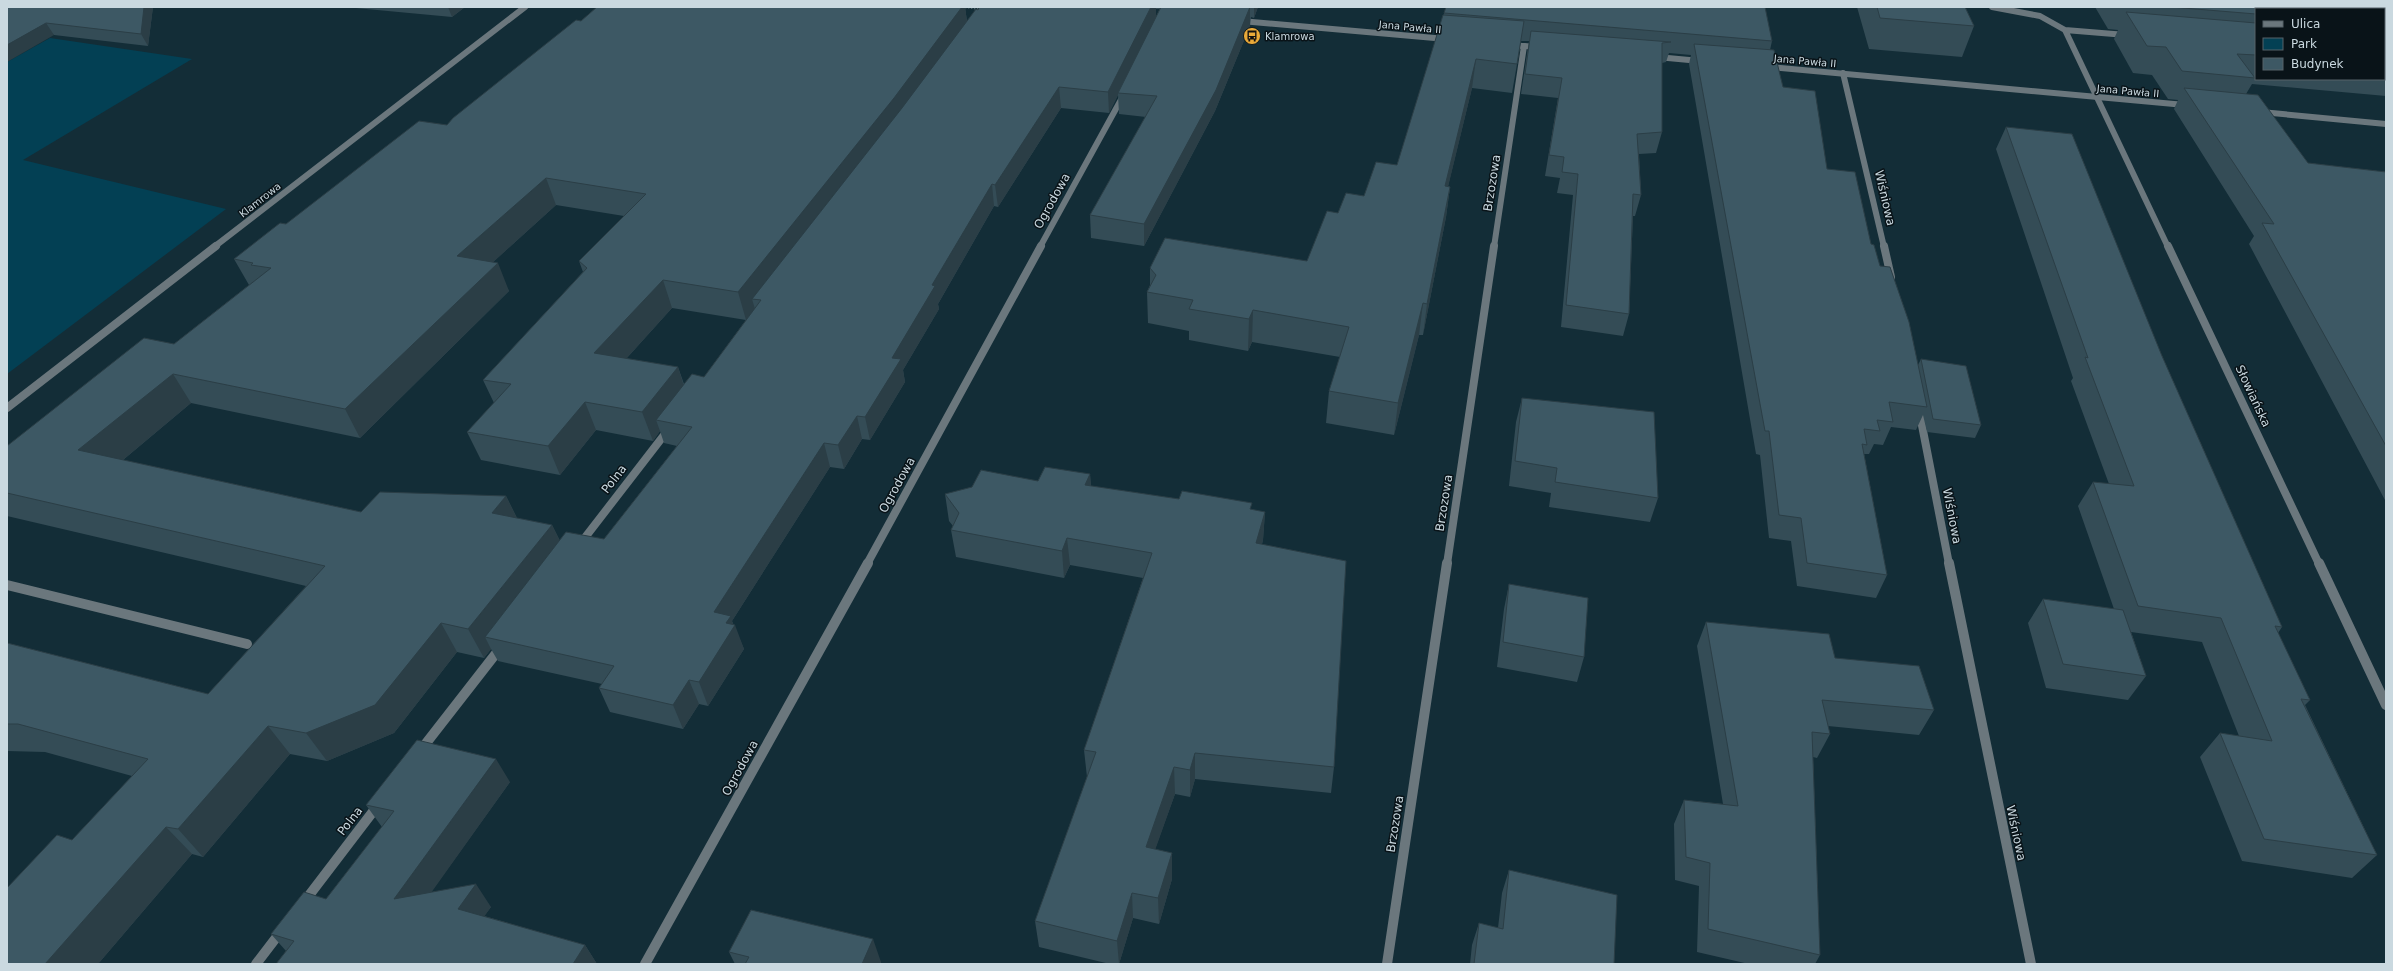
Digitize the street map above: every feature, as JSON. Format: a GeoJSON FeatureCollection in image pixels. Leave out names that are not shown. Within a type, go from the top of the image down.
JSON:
{"type":"FeatureCollection","features":[{"type":"Feature","properties":{"kind":"street","name":"Klamrowa"},"geometry":{"type":"LineString","coordinates":[[7,408],[525,7]]}},
{"type":"Feature","properties":{"kind":"street"},"geometry":{"type":"LineString","coordinates":[[1992,7],[2043,18],[2058,24],[2065,30],[2134,36]]}},
{"type":"Feature","properties":{"kind":"street","name":"Jana Pawła II"},"geometry":{"type":"LineString","coordinates":[[1232,20],[1452,40]]}},
{"type":"Feature","properties":{"kind":"street","name":"Słowiańska"},"geometry":{"type":"LineString","coordinates":[[2065,30],[2386,705]]}},
{"type":"Feature","properties":{"kind":"street"},"geometry":{"type":"LineString","coordinates":[[1500,44],[1547,48]]}},
{"type":"Feature","properties":{"kind":"street","name":"Brzozowa"},"geometry":{"type":"LineString","coordinates":[[1386,964],[1524,46]]}},
{"type":"Feature","properties":{"kind":"street"},"geometry":{"type":"LineString","coordinates":[[1648,56],[1711,62]]}},
{"type":"Feature","properties":{"kind":"street","name":"Jana Pawła II"},"geometry":{"type":"LineString","coordinates":[[1765,66],[2194,106]]}},
{"type":"Feature","properties":{"kind":"street","name":"Wiśniowa"},"geometry":{"type":"LineString","coordinates":[[1843,73],[1894,290]]}},
{"type":"Feature","properties":{"kind":"street","name":"Ogrodowa"},"geometry":{"type":"LineString","coordinates":[[645,964],[865,568],[1129,86]]}},
{"type":"Feature","properties":{"kind":"street"},"geometry":{"type":"LineString","coordinates":[[2255,112],[2386,124]]}},
{"type":"Feature","properties":{"kind":"street","name":"Wiśniowa"},"geometry":{"type":"LineString","coordinates":[[1918,403],[1958,612],[2031,964]]}},
{"type":"Feature","properties":{"kind":"street","name":"Polna"},"geometry":{"type":"LineString","coordinates":[[576,548],[673,422]]}},
{"type":"Feature","properties":{"kind":"street"},"geometry":{"type":"LineString","coordinates":[[7,585],[247,644]]}},
{"type":"Feature","properties":{"kind":"street"},"geometry":{"type":"LineString","coordinates":[[416,756],[508,637]]}},
{"type":"Feature","properties":{"kind":"street","name":"Polna"},"geometry":{"type":"LineString","coordinates":[[299,907],[382,800]]}},
{"type":"Feature","properties":{"kind":"street"},"geometry":{"type":"LineString","coordinates":[[256,964],[290,920]]}},
{"type":"Feature","properties":{"kind":"green space"},"geometry":{"type":"Polygon","coordinates":[[[50,38],[192,59],[23,160],[226,209],[7,374],[7,62],[50,38]]]}},
{"type":"Feature","properties":{"kind":"building"},"geometry":{"type":"Polygon","coordinates":[[[7,7],[144,7],[141,34],[46,23],[7,45],[7,7]]]}},
{"type":"Feature","properties":{"kind":"building"},"geometry":{"type":"Polygon","coordinates":[[[597,7],[962,7],[894,98],[738,292],[663,280],[594,353],[678,367],[642,412],[585,402],[548,446],[467,432],[511,384],[483,380],[587,268],[579,261],[646,194],[546,178],[457,256],[498,263],[345,409],[173,374],[78,450],[361,512],[380,492],[506,496],[492,513],[552,525],[468,629],[441,623],[375,705],[306,733],[268,726],[178,829],[166,827],[45,964],[7,964],[7,888],[57,835],[72,840],[148,759],[18,724],[7,724],[7,643],[208,694],[325,566],[7,493],[7,446],[144,338],[174,344],[271,268],[251,265],[253,263],[234,259],[280,223],[286,224],[419,121],[447,125],[453,118],[576,20],[581,21],[597,7]]]}},
{"type":"Feature","properties":{"kind":"building"},"geometry":{"type":"Polygon","coordinates":[[[979,7],[1151,7],[1108,92],[1059,87],[995,185],[992,184],[932,285],[935,286],[892,358],[901,359],[865,417],[857,416],[838,445],[824,443],[714,612],[731,616],[726,623],[735,625],[699,682],[689,680],[673,705],[599,688],[614,666],[485,637],[566,532],[604,539],[692,427],[656,420],[692,374],[704,377],[761,300],[752,299],[979,7]]]}},
{"type":"Feature","properties":{"kind":"building"},"geometry":{"type":"Polygon","coordinates":[[[1161,7],[1250,7],[1216,90],[1144,224],[1090,215],[1157,96],[1118,93],[1161,7]]]}},
{"type":"Feature","properties":{"kind":"building"},"geometry":{"type":"Polygon","coordinates":[[[1446,7],[1765,7],[1772,41],[1444,13],[1446,7]]]}},
{"type":"Feature","properties":{"kind":"building"},"geometry":{"type":"Polygon","coordinates":[[[1877,7],[1965,7],[1974,26],[1880,18],[1877,7]]]}},
{"type":"Feature","properties":{"kind":"building"},"geometry":{"type":"Polygon","coordinates":[[[2171,7],[2386,7],[2386,67],[2385,8],[2255,8],[2255,14],[2171,7]]]}},
{"type":"Feature","properties":{"kind":"building"},"geometry":{"type":"Polygon","coordinates":[[[2126,12],[2255,23],[2255,55],[2237,54],[2255,78],[2182,71],[2166,47],[2147,46],[2126,12]]]}},
{"type":"Feature","properties":{"kind":"building"},"geometry":{"type":"Polygon","coordinates":[[[1443,15],[1524,21],[1517,64],[1476,59],[1445,186],[1450,187],[1427,304],[1423,303],[1398,403],[1329,391],[1349,327],[1253,310],[1249,319],[1189,309],[1193,300],[1147,292],[1156,275],[1150,268],[1165,238],[1307,261],[1327,211],[1338,213],[1346,193],[1364,196],[1376,162],[1397,165],[1443,15]]]}},
{"type":"Feature","properties":{"kind":"building"},"geometry":{"type":"Polygon","coordinates":[[[1531,31],[1671,42],[1662,43],[1662,132],[1637,134],[1641,195],[1633,194],[1629,314],[1566,305],[1578,174],[1562,172],[1564,157],[1549,155],[1562,78],[1525,74],[1531,31]]]}},
{"type":"Feature","properties":{"kind":"building"},"geometry":{"type":"Polygon","coordinates":[[[1694,44],[1774,50],[1783,87],[1815,91],[1827,169],[1855,172],[1871,244],[1874,245],[1880,266],[1890,267],[1909,322],[1927,407],[1889,402],[1893,422],[1877,420],[1880,431],[1864,429],[1867,445],[1862,444],[1887,575],[1807,563],[1801,518],[1779,515],[1769,431],[1765,431],[1694,44]]]}},
{"type":"Feature","properties":{"kind":"building"},"geometry":{"type":"Polygon","coordinates":[[[2184,88],[2258,95],[2308,163],[2386,172],[2386,446],[2262,223],[2274,224],[2184,88]]]}},
{"type":"Feature","properties":{"kind":"building"},"geometry":{"type":"Polygon","coordinates":[[[2006,127],[2072,134],[2162,356],[2282,627],[2275,626],[2310,700],[2301,699],[2377,855],[2264,839],[2220,733],[2272,741],[2221,618],[2138,606],[2093,482],[2134,486],[2085,357],[2088,358],[2006,127]]]}},
{"type":"Feature","properties":{"kind":"building"},"geometry":{"type":"Polygon","coordinates":[[[1921,359],[1966,366],[1981,425],[1933,419],[1921,359]]]}},
{"type":"Feature","properties":{"kind":"building"},"geometry":{"type":"Polygon","coordinates":[[[1522,398],[1654,412],[1658,498],[1555,482],[1557,468],[1515,461],[1522,398]]]}},
{"type":"Feature","properties":{"kind":"building"},"geometry":{"type":"Polygon","coordinates":[[[1045,467],[1090,474],[1085,485],[1179,499],[1182,491],[1252,503],[1250,509],[1265,512],[1256,543],[1346,561],[1334,767],[1195,753],[1190,770],[1174,767],[1146,847],[1172,853],[1158,898],[1132,893],[1117,941],[1035,921],[1096,752],[1084,750],[1152,553],[1067,538],[1062,551],[951,530],[959,513],[945,494],[972,487],[981,470],[1038,481],[1045,467]]]}},
{"type":"Feature","properties":{"kind":"building"},"geometry":{"type":"Polygon","coordinates":[[[1509,584],[1588,598],[1584,657],[1503,642],[1509,584]]]}},
{"type":"Feature","properties":{"kind":"building"},"geometry":{"type":"Polygon","coordinates":[[[2043,599],[2123,610],[2146,676],[2063,664],[2043,599]]]}},
{"type":"Feature","properties":{"kind":"building"},"geometry":{"type":"Polygon","coordinates":[[[1706,622],[1829,634],[1835,658],[1919,666],[1934,710],[1822,700],[1830,734],[1812,732],[1820,955],[1708,929],[1710,863],[1686,857],[1684,800],[1738,806],[1706,622]]]}},
{"type":"Feature","properties":{"kind":"building"},"geometry":{"type":"Polygon","coordinates":[[[417,740],[496,759],[394,899],[476,884],[458,909],[585,945],[573,964],[276,964],[294,941],[271,934],[304,892],[326,899],[394,811],[366,805],[417,740]]]}},
{"type":"Feature","properties":{"kind":"building"},"geometry":{"type":"Polygon","coordinates":[[[1509,870],[1617,895],[1614,964],[1474,964],[1479,923],[1503,929],[1509,870]]]}},
{"type":"Feature","properties":{"kind":"building"},"geometry":{"type":"Polygon","coordinates":[[[751,910],[873,939],[862,964],[745,964],[749,957],[729,952],[751,910]]]}},
{"type":"Feature","properties":{"kind":"place","name":"Klamrowa"},"geometry":{"type":"Point","coordinates":[1252,36]}}]}
